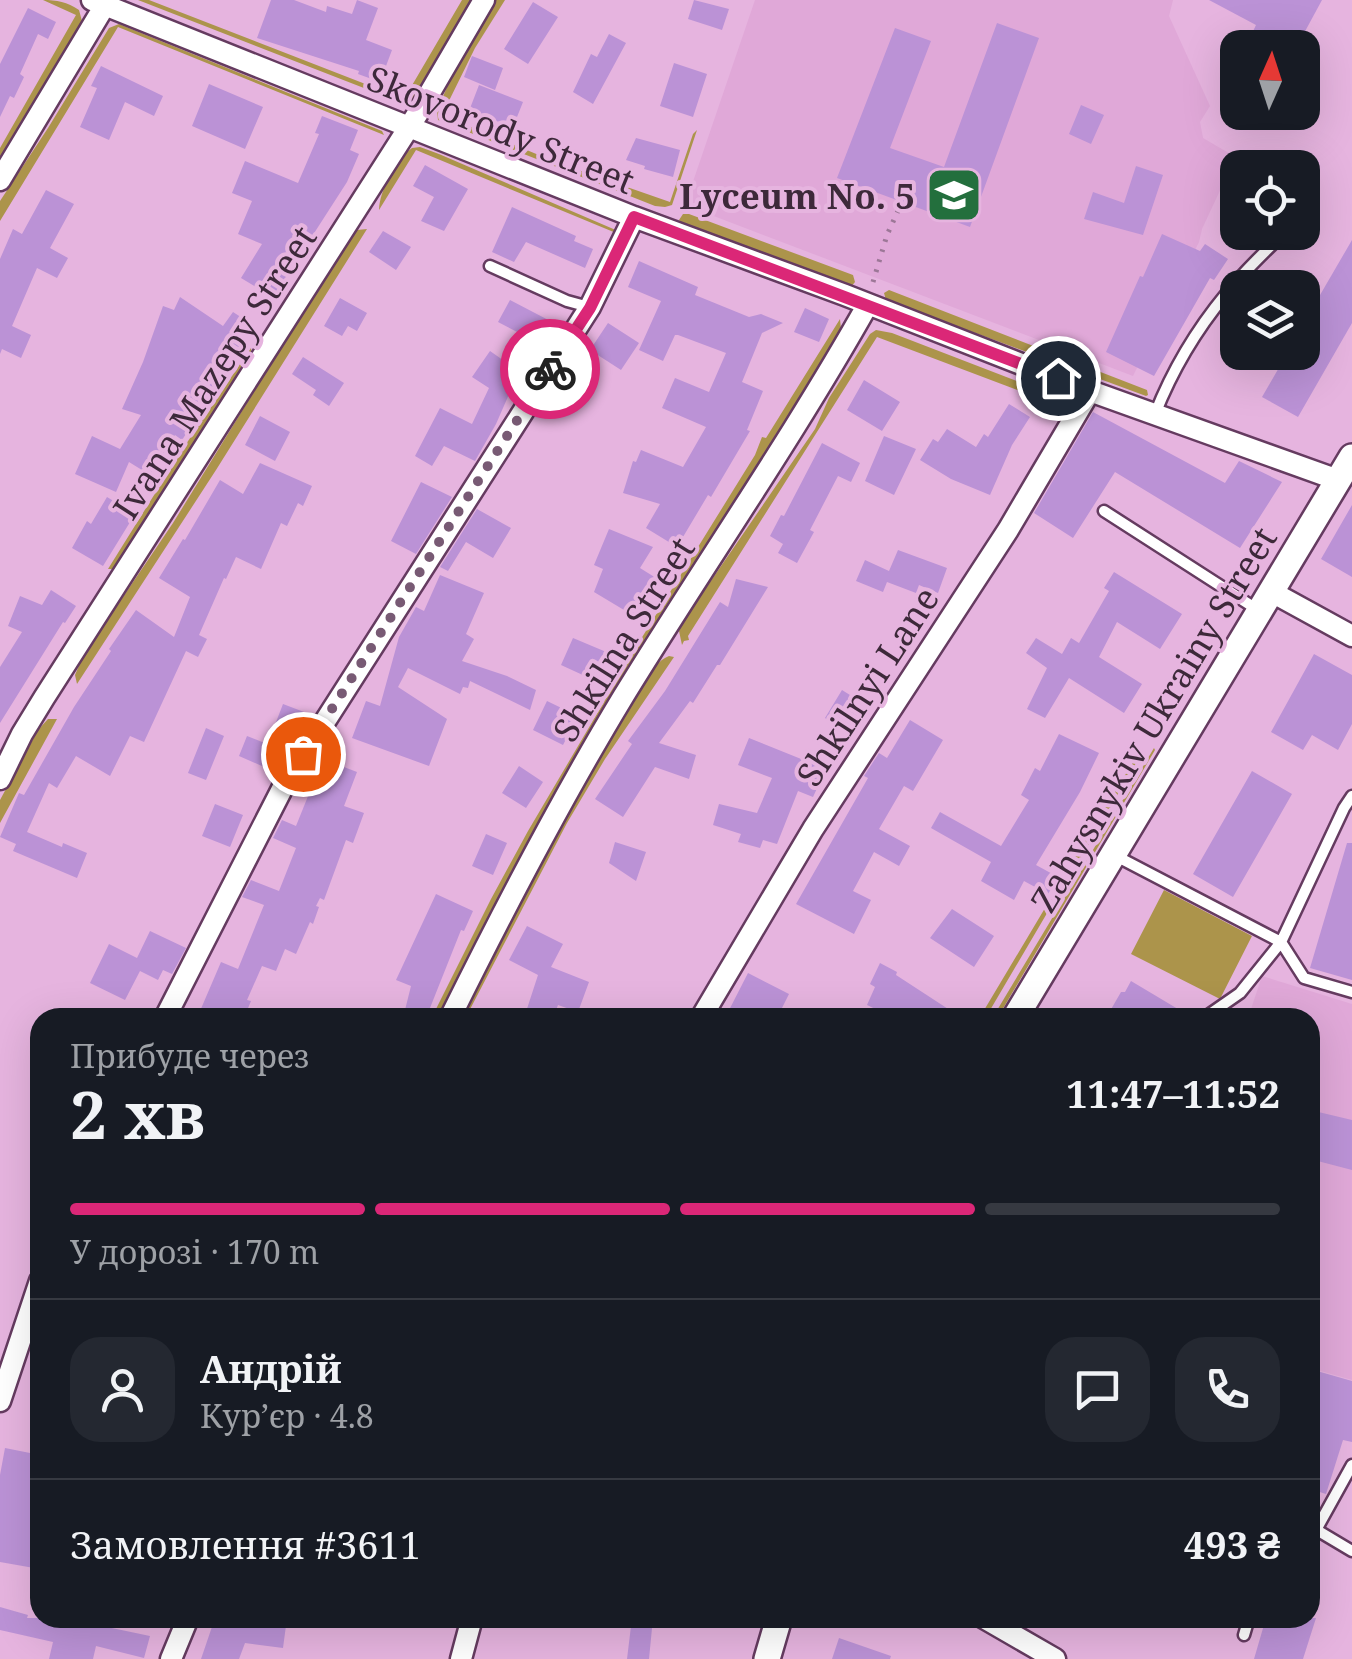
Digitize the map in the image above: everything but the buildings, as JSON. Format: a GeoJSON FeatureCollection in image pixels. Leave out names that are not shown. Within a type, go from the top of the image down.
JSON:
{"type":"FeatureCollection","features":[{"type":"Feature","properties":{"kind":"street","name":"Ivana Mazepy Street"},"geometry":{"type":"LineString","coordinates":[[0,779],[44,698],[409,127],[484,0]]}},
{"type":"Feature","properties":{"kind":"street","name":"Skovorody Street"},"geometry":{"type":"LineString","coordinates":[[101,2],[634,217],[1338,480]]}},
{"type":"Feature","properties":{"kind":"street"},"geometry":{"type":"LineString","coordinates":[[0,180],[101,2]]}},
{"type":"Feature","properties":{"kind":"street"},"geometry":{"type":"LineString","coordinates":[[170,1008],[303,754],[590,308],[634,217]]}},
{"type":"Feature","properties":{"kind":"street","name":"Shkilna Street"},"geometry":{"type":"LineString","coordinates":[[455,1008],[578,774],[682,603],[761,484],[868,304]]}},
{"type":"Feature","properties":{"kind":"street","name":"Shkilnyi Lane"},"geometry":{"type":"LineString","coordinates":[[707,1008],[813,829],[1008,530],[1090,390]]}},
{"type":"Feature","properties":{"kind":"street","name":"Zahysnykiv Ukrainy Street"},"geometry":{"type":"LineString","coordinates":[[1022,1008],[1352,457]]}},
{"type":"Feature","properties":{"kind":"street"},"geometry":{"type":"LineString","coordinates":[[1264,601],[1352,636]]}},
{"type":"Feature","properties":{"kind":"street"},"geometry":{"type":"LineString","coordinates":[[0,1401],[30,1311]]}},
{"type":"Feature","properties":{"kind":"street"},"geometry":{"type":"LineString","coordinates":[[171,1659],[184,1628]]}},
{"type":"Feature","properties":{"kind":"street"},"geometry":{"type":"LineString","coordinates":[[461,1659],[469,1628]]}},
{"type":"Feature","properties":{"kind":"street"},"geometry":{"type":"LineString","coordinates":[[767,1659],[776,1628]]}},
{"type":"Feature","properties":{"kind":"street"},"geometry":{"type":"LineString","coordinates":[[1001,1628],[1055,1659]]}},
{"type":"Feature","properties":{"kind":"lane"},"geometry":{"type":"LineString","coordinates":[[1155,414],[1194,338],[1226,293],[1268,250]]}},
{"type":"Feature","properties":{"kind":"lane"},"geometry":{"type":"LineString","coordinates":[[490,266],[590,308]]}},
{"type":"Feature","properties":{"kind":"lane"},"geometry":{"type":"LineString","coordinates":[[1104,511],[1264,601]]}},
{"type":"Feature","properties":{"kind":"lane"},"geometry":{"type":"LineString","coordinates":[[1218,1008],[1240,993],[1281,942],[1352,796]]}},
{"type":"Feature","properties":{"kind":"lane"},"geometry":{"type":"LineString","coordinates":[[1112,854],[1281,942],[1304,978],[1352,992]]}},
{"type":"Feature","properties":{"kind":"lane"},"geometry":{"type":"LineString","coordinates":[[1320,1517],[1352,1465]]}},
{"type":"Feature","properties":{"kind":"lane"},"geometry":{"type":"LineString","coordinates":[[1320,1532],[1352,1552]]}},
{"type":"Feature","properties":{"kind":"lane"},"geometry":{"type":"LineString","coordinates":[[1244,1636],[1246,1628]]}},
{"type":"Feature","properties":{"kind":"path"},"geometry":{"type":"LineString","coordinates":[[868,304],[887,236],[902,202]]}},
{"type":"Feature","properties":{"kind":"shaded area"},"geometry":{"type":"Polygon","coordinates":[[[43,0],[75,7],[82,21],[0,162],[0,148],[76,15],[43,0]]]}},
{"type":"Feature","properties":{"kind":"shaded area"},"geometry":{"type":"Polygon","coordinates":[[[138,0],[149,0],[404,99],[462,0],[474,0],[412,102],[405,104],[138,0]]]}},
{"type":"Feature","properties":{"kind":"shaded area"},"geometry":{"type":"Polygon","coordinates":[[[490,0],[505,0],[475,48],[442,115],[558,163],[670,202],[697,130],[672,205],[655,206],[438,120],[437,110],[490,0]]]}},
{"type":"Feature","properties":{"kind":"shaded area","name":"Lyceum No. 5"},"geometry":{"type":"Polygon","coordinates":[[[755,0],[1173,0],[1169,16],[1210,106],[1200,122],[1203,138],[1224,150],[1220,150],[1220,190],[1133,376],[685,205],[755,0]]]}},
{"type":"Feature","properties":{"kind":"shaded area"},"geometry":{"type":"Polygon","coordinates":[[[119,24],[384,135],[118,27],[0,221],[0,201],[109,28],[119,24]]]}},
{"type":"Feature","properties":{"kind":"shaded area"},"geometry":{"type":"Polygon","coordinates":[[[420,147],[618,231],[416,150],[379,210],[393,172],[407,152],[420,147]]]}},
{"type":"Feature","properties":{"kind":"shaded area"},"geometry":{"type":"Polygon","coordinates":[[[683,214],[853,275],[855,282],[846,286],[681,223],[683,214]]]}},
{"type":"Feature","properties":{"kind":"shaded area"},"geometry":{"type":"Polygon","coordinates":[[[367,229],[77,684],[75,675],[83,656],[173,523],[351,234],[367,229]]]}},
{"type":"Feature","properties":{"kind":"shaded area"},"geometry":{"type":"Polygon","coordinates":[[[889,290],[1147,390],[1148,395],[886,300],[884,293],[889,290]]]}},
{"type":"Feature","properties":{"kind":"shaded area"},"geometry":{"type":"Polygon","coordinates":[[[840,319],[841,329],[809,393],[776,434],[445,1007],[436,1008],[528,831],[755,455],[762,437],[766,438],[840,319]]]}},
{"type":"Feature","properties":{"kind":"shaded area"},"geometry":{"type":"Polygon","coordinates":[[[876,330],[892,333],[1069,401],[1073,412],[939,629],[850,758],[701,1008],[697,1008],[846,759],[973,571],[1070,410],[877,337],[689,640],[682,645],[682,623],[815,429],[829,398],[876,330]]]}},
{"type":"Feature","properties":{"kind":"shaded area"},"geometry":{"type":"Polygon","coordinates":[[[251,348],[252,358],[117,569],[108,569],[184,447],[251,348]]]}},
{"type":"Feature","properties":{"kind":"shaded area"},"geometry":{"type":"Polygon","coordinates":[[[669,656],[674,657],[605,759],[567,823],[471,1008],[464,1008],[617,720],[654,667],[669,656]]]}},
{"type":"Feature","properties":{"kind":"shaded area"},"geometry":{"type":"Polygon","coordinates":[[[48,719],[57,719],[0,823],[0,800],[48,719]]]}},
{"type":"Feature","properties":{"kind":"shaded area"},"geometry":{"type":"Polygon","coordinates":[[[1154,748],[1003,1008],[998,1008],[1154,748]]]}},
{"type":"Feature","properties":{"kind":"shaded area"},"geometry":{"type":"Polygon","coordinates":[[[1141,749],[1072,874],[1067,880],[1058,877],[1063,877],[1141,749]]]}},
{"type":"Feature","properties":{"kind":"shaded area"},"geometry":{"type":"Polygon","coordinates":[[[1164,890],[1252,936],[1220,999],[1131,954],[1164,890]]]}},
{"type":"Feature","properties":{"kind":"shaded area"},"geometry":{"type":"Polygon","coordinates":[[[1051,898],[1053,903],[991,1008],[985,1008],[1051,898]]]}},
{"type":"Feature","properties":{"kind":"shaded area"},"geometry":{"type":"Polygon","coordinates":[[[1262,976],[1352,1004],[1352,1380],[1320,1371],[1320,1008],[1251,1008],[1262,976]]]}},
{"type":"Feature","properties":{"kind":"way so far"},"geometry":{"type":"LineString","coordinates":[[303,754],[550,369]]}},
{"type":"Feature","properties":{"kind":"place","name":"Lyceum No. 5"},"geometry":{"type":"Point","coordinates":[954,195]}},
{"type":"Feature","properties":{"kind":"route"},"geometry":{"type":"LineString","coordinates":[[550,369],[590,308],[634,217],[1058,378]]}}]}
